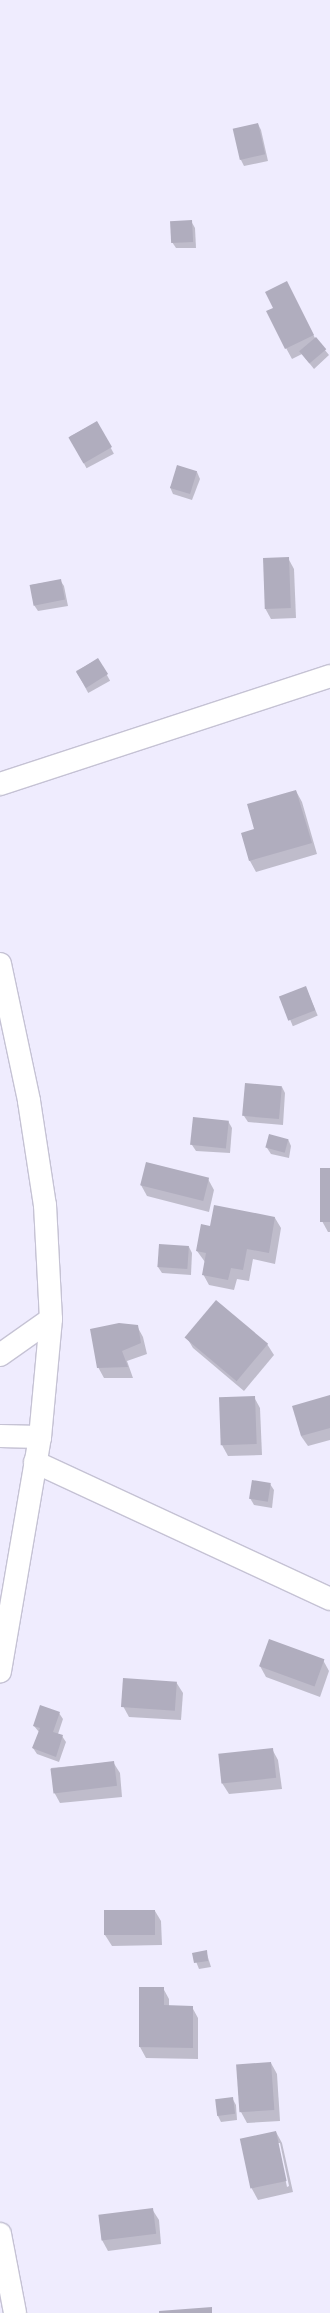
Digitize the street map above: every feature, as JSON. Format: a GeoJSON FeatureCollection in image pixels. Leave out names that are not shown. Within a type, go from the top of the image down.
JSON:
{"type":"FeatureCollection","features":[{"type":"Feature","properties":{"kind":"street"},"geometry":{"type":"LineString","coordinates":[[0,784],[330,676]]}},
{"type":"Feature","properties":{"kind":"street"},"geometry":{"type":"LineString","coordinates":[[0,964],[29,1101],[45,1205],[51,1319],[40,1437],[0,1672]]}},
{"type":"Feature","properties":{"kind":"street"},"geometry":{"type":"LineString","coordinates":[[0,1355],[51,1319]]}},
{"type":"Feature","properties":{"kind":"street"},"geometry":{"type":"LineString","coordinates":[[0,1436],[40,1437]]}},
{"type":"Feature","properties":{"kind":"street"},"geometry":{"type":"LineString","coordinates":[[35,1462],[330,1599]]}},
{"type":"Feature","properties":{"kind":"street"},"geometry":{"type":"LineString","coordinates":[[0,2234],[4,2277],[15,2313]]}},
{"type":"Feature","properties":{"kind":"building"},"geometry":{"type":"Polygon","coordinates":[[[258,123],[265,154],[240,160],[233,129],[258,123]]]}},
{"type":"Feature","properties":{"kind":"building"},"geometry":{"type":"Polygon","coordinates":[[[192,220],[193,242],[171,243],[170,221],[192,220]]]}},
{"type":"Feature","properties":{"kind":"building"},"geometry":{"type":"Polygon","coordinates":[[[287,281],[314,335],[285,349],[266,311],[273,308],[265,292],[287,281]]]}},
{"type":"Feature","properties":{"kind":"building"},"geometry":{"type":"Polygon","coordinates":[[[316,337],[326,349],[309,363],[299,351],[316,337]]]}},
{"type":"Feature","properties":{"kind":"building"},"geometry":{"type":"Polygon","coordinates":[[[97,421],[112,447],[83,463],[68,438],[97,421]]]}},
{"type":"Feature","properties":{"kind":"building"},"geometry":{"type":"Polygon","coordinates":[[[177,465],[197,471],[190,494],[170,488],[177,465]]]}},
{"type":"Feature","properties":{"kind":"building"},"geometry":{"type":"Polygon","coordinates":[[[289,557],[291,608],[265,609],[263,558],[289,557]]]}},
{"type":"Feature","properties":{"kind":"building"},"geometry":{"type":"Polygon","coordinates":[[[61,579],[65,600],[34,606],[30,585],[61,579]]]}},
{"type":"Feature","properties":{"kind":"building"},"geometry":{"type":"Polygon","coordinates":[[[98,658],[108,674],[86,688],[76,672],[98,658]]]}},
{"type":"Feature","properties":{"kind":"building"},"geometry":{"type":"Polygon","coordinates":[[[296,790],[312,843],[249,861],[241,833],[254,829],[247,804],[296,790]]]}},
{"type":"Feature","properties":{"kind":"building"},"geometry":{"type":"Polygon","coordinates":[[[306,986],[315,1010],[288,1021],[279,996],[306,986]]]}},
{"type":"Feature","properties":{"kind":"building"},"geometry":{"type":"Polygon","coordinates":[[[245,1083],[282,1086],[279,1119],[242,1116],[245,1083]]]}},
{"type":"Feature","properties":{"kind":"building"},"geometry":{"type":"Polygon","coordinates":[[[193,1117],[229,1121],[226,1149],[190,1145],[193,1117]]]}},
{"type":"Feature","properties":{"kind":"building"},"geometry":{"type":"Polygon","coordinates":[[[269,1134],[288,1139],[285,1153],[265,1148],[269,1134]]]}},
{"type":"Feature","properties":{"kind":"building"},"geometry":{"type":"Polygon","coordinates":[[[146,1162],[209,1178],[203,1201],[140,1185],[146,1162]]]}},
{"type":"Feature","properties":{"kind":"building"},"geometry":{"type":"Polygon","coordinates":[[[320,1168],[330,1168],[330,1222],[320,1222],[320,1168]]]}},
{"type":"Feature","properties":{"kind":"building"},"geometry":{"type":"Polygon","coordinates":[[[214,1205],[275,1217],[269,1253],[247,1249],[243,1270],[231,1268],[228,1280],[202,1275],[206,1253],[196,1251],[201,1224],[210,1226],[214,1205]]]}},
{"type":"Feature","properties":{"kind":"building"},"geometry":{"type":"Polygon","coordinates":[[[159,1244],[189,1246],[187,1269],[157,1267],[159,1244]]]}},
{"type":"Feature","properties":{"kind":"building"},"geometry":{"type":"Polygon","coordinates":[[[216,1300],[268,1344],[237,1381],[185,1338],[216,1300]]]}},
{"type":"Feature","properties":{"kind":"building"},"geometry":{"type":"Polygon","coordinates":[[[119,1323],[138,1325],[141,1343],[122,1351],[128,1367],[97,1368],[90,1329],[119,1323]]]}},
{"type":"Feature","properties":{"kind":"building"},"geometry":{"type":"Polygon","coordinates":[[[330,1395],[330,1428],[301,1436],[292,1406],[330,1395]]]}},
{"type":"Feature","properties":{"kind":"building"},"geometry":{"type":"Polygon","coordinates":[[[255,1396],[257,1444],[221,1445],[219,1397],[255,1396]]]}},
{"type":"Feature","properties":{"kind":"building"},"geometry":{"type":"Polygon","coordinates":[[[252,1480],[271,1483],[268,1502],[249,1499],[252,1480]]]}},
{"type":"Feature","properties":{"kind":"building"},"geometry":{"type":"Polygon","coordinates":[[[269,1639],[324,1659],[315,1686],[259,1666],[269,1639]]]}},
{"type":"Feature","properties":{"kind":"building"},"geometry":{"type":"Polygon","coordinates":[[[123,1678],[177,1682],[175,1711],[121,1707],[123,1678]]]}},
{"type":"Feature","properties":{"kind":"building"},"geometry":{"type":"Polygon","coordinates":[[[40,1705],[60,1712],[53,1732],[63,1735],[56,1757],[32,1748],[40,1728],[33,1726],[40,1705]]]}},
{"type":"Feature","properties":{"kind":"building"},"geometry":{"type":"Polygon","coordinates":[[[273,1748],[276,1778],[221,1784],[218,1754],[273,1748]]]}},
{"type":"Feature","properties":{"kind":"building"},"geometry":{"type":"Polygon","coordinates":[[[114,1761],[117,1786],[54,1794],[50,1769],[114,1761]]]}},
{"type":"Feature","properties":{"kind":"building"},"geometry":{"type":"Polygon","coordinates":[[[104,1910],[155,1910],[155,1935],[104,1935],[104,1910]]]}},
{"type":"Feature","properties":{"kind":"building"},"geometry":{"type":"Polygon","coordinates":[[[207,1950],[208,1961],[194,1963],[192,1953],[207,1950]]]}},
{"type":"Feature","properties":{"kind":"building"},"geometry":{"type":"Polygon","coordinates":[[[139,1987],[164,1987],[164,2005],[193,2006],[193,2048],[139,2047],[139,1987]]]}},
{"type":"Feature","properties":{"kind":"building"},"geometry":{"type":"Polygon","coordinates":[[[271,2062],[274,2110],[239,2112],[236,2064],[271,2062]]]}},
{"type":"Feature","properties":{"kind":"building"},"geometry":{"type":"Polygon","coordinates":[[[233,2097],[235,2114],[217,2116],[215,2099],[233,2097]]]}},
{"type":"Feature","properties":{"kind":"building"},"geometry":{"type":"Polygon","coordinates":[[[276,2131],[287,2181],[250,2189],[240,2139],[276,2131]]]}},
{"type":"Feature","properties":{"kind":"building"},"geometry":{"type":"Polygon","coordinates":[[[153,2208],[156,2234],[102,2241],[98,2215],[153,2208]]]}},
{"type":"Feature","properties":{"kind":"building"},"geometry":{"type":"Polygon","coordinates":[[[212,2307],[212,2313],[159,2313],[159,2311],[212,2307]]]}}]}
